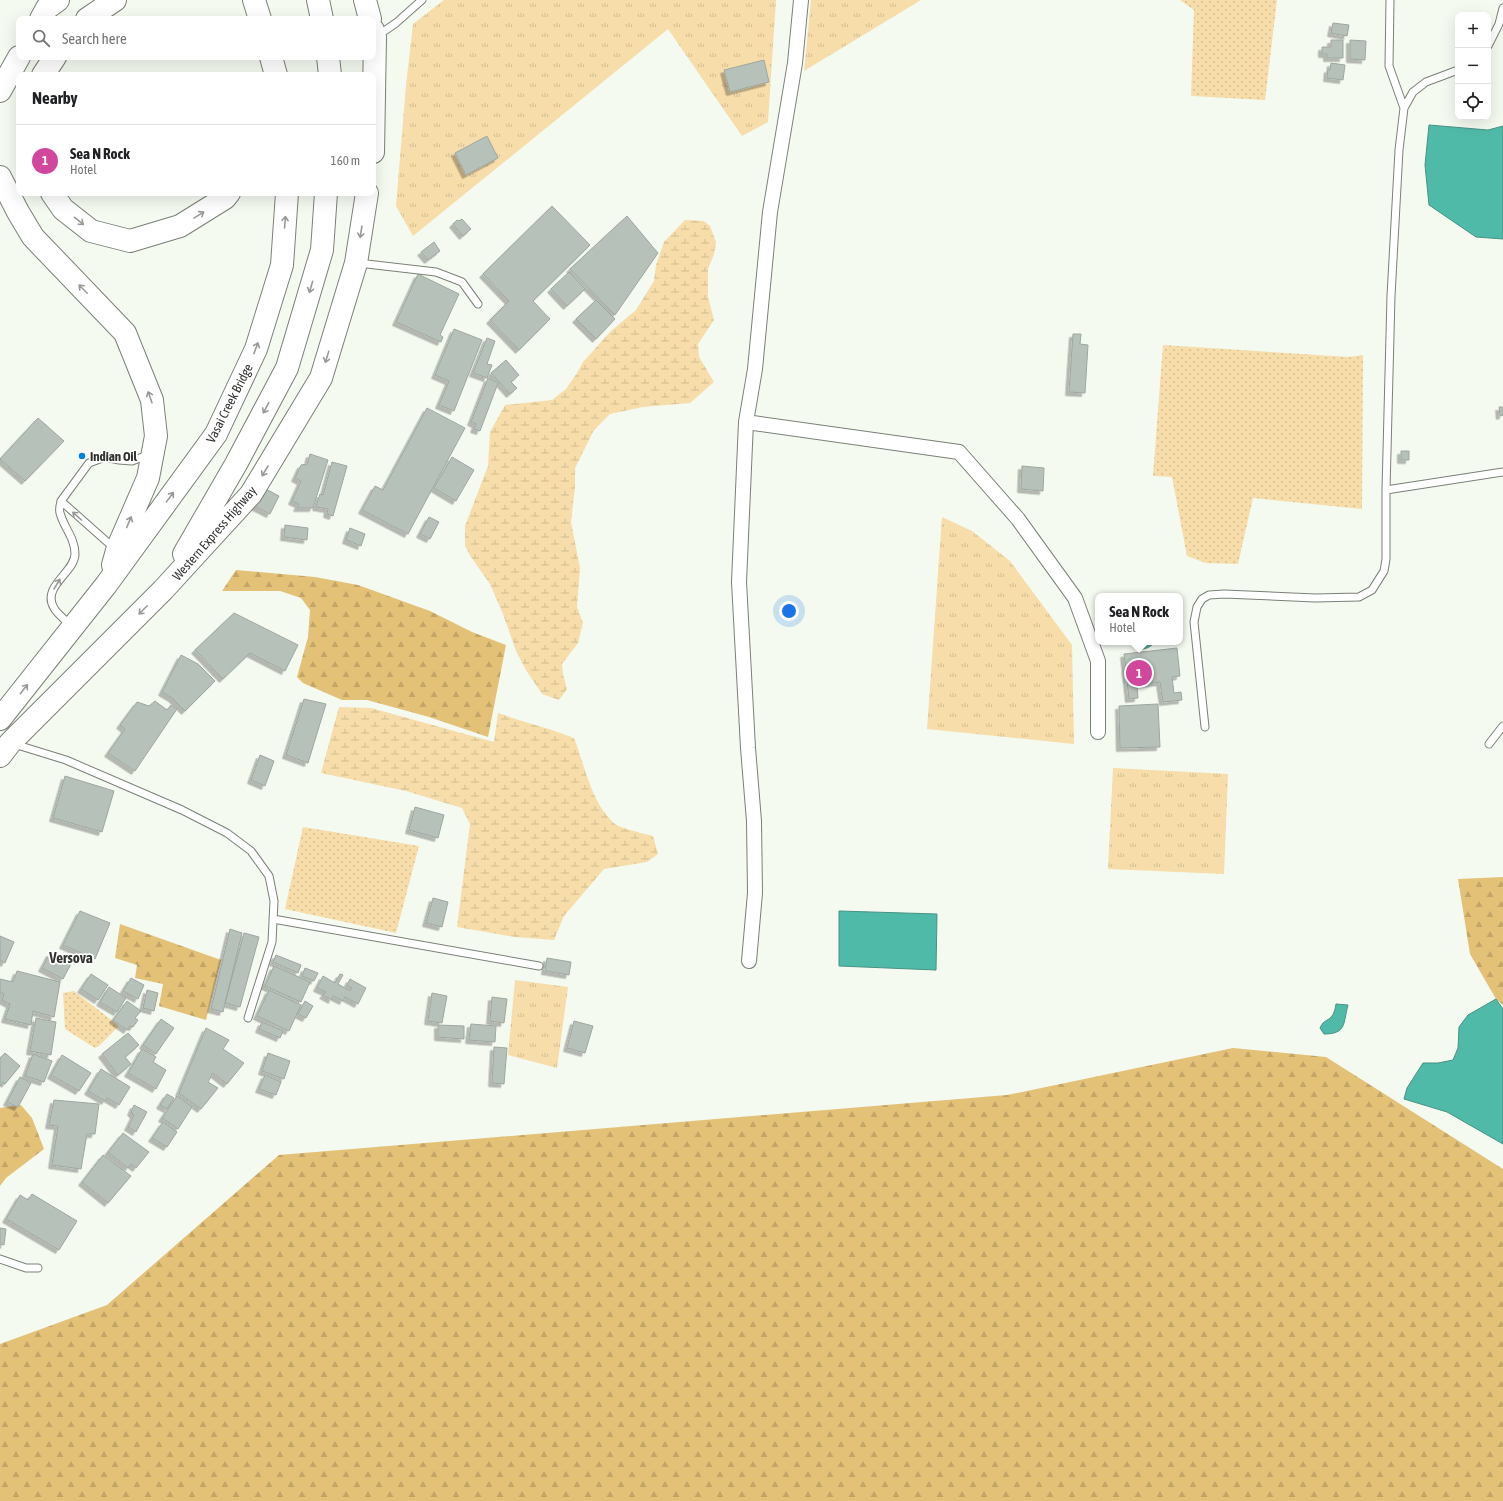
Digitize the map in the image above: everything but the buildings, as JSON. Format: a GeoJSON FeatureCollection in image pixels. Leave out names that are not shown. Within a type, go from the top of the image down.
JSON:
{"type":"FeatureCollection","features":[{"type":"Feature","properties":{"kind":"highway"},"geometry":{"type":"LineString","coordinates":[[91,16],[115,0]]}},
{"type":"Feature","properties":{"kind":"highway"},"geometry":{"type":"LineString","coordinates":[[254,0],[259,16]]}},
{"type":"Feature","properties":{"kind":"highway"},"geometry":{"type":"LineString","coordinates":[[318,0],[321,16]]}},
{"type":"Feature","properties":{"kind":"highway"},"geometry":{"type":"LineString","coordinates":[[365,0],[369,16]]}},
{"type":"Feature","properties":{"kind":"highway"},"geometry":{"type":"LineString","coordinates":[[0,91],[17,60]]}},
{"type":"Feature","properties":{"kind":"highway"},"geometry":{"type":"LineString","coordinates":[[45,72],[53,60]]}},
{"type":"Feature","properties":{"kind":"highway"},"geometry":{"type":"LineString","coordinates":[[328,60],[330,72]]}},
{"type":"Feature","properties":{"kind":"highway"},"geometry":{"type":"LineString","coordinates":[[373,60],[373,72]]}},
{"type":"Feature","properties":{"kind":"highway"},"geometry":{"type":"LineString","coordinates":[[0,177],[33,237],[125,333],[152,400],[156,436],[148,478],[117,551],[106,585],[0,719]]}},
{"type":"Feature","properties":{"kind":"highway"},"geometry":{"type":"LineString","coordinates":[[54,196],[64,209],[91,231],[130,241],[180,226],[226,196]]}},
{"type":"Feature","properties":{"kind":"highway","name":"Vasai Creek Bridge"},"geometry":{"type":"LineString","coordinates":[[106,585],[216,434],[256,349],[282,265],[287,196]]}},
{"type":"Feature","properties":{"kind":"highway"},"geometry":{"type":"LineString","coordinates":[[163,590],[236,464],[287,368],[322,250],[326,196]]}},
{"type":"Feature","properties":{"kind":"highway","name":"Western Express Highway"},"geometry":{"type":"LineString","coordinates":[[5,749],[163,590],[251,494],[321,378],[356,263],[367,196]]}},
{"type":"Feature","properties":{"kind":"street"},"geometry":{"type":"LineString","coordinates":[[749,961],[755,893],[754,821],[748,748],[739,582],[746,422],[755,369],[770,212],[795,63],[801,0]]}},
{"type":"Feature","properties":{"kind":"street"},"geometry":{"type":"LineString","coordinates":[[746,422],[959,452],[1018,519],[1075,598],[1098,661],[1098,732]]}},
{"type":"Feature","properties":{"kind":"lane"},"geometry":{"type":"LineString","coordinates":[[376,28],[396,23],[422,0]]}},
{"type":"Feature","properties":{"kind":"lane"},"geometry":{"type":"LineString","coordinates":[[1390,0],[1389,66],[1404,108]]}},
{"type":"Feature","properties":{"kind":"lane"},"geometry":{"type":"LineString","coordinates":[[1491,40],[1499,24],[1503,8]]}},
{"type":"Feature","properties":{"kind":"lane"},"geometry":{"type":"LineString","coordinates":[[1205,728],[1194,622],[1197,607],[1202,599],[1209,595],[1224,594],[1315,598],[1359,596],[1372,590],[1384,571],[1386,559],[1386,490],[1391,296],[1399,150],[1404,108],[1413,92],[1426,82],[1455,71]]}},
{"type":"Feature","properties":{"kind":"lane"},"geometry":{"type":"LineString","coordinates":[[356,263],[436,272],[462,282],[478,304]]}},
{"type":"Feature","properties":{"kind":"lane"},"geometry":{"type":"LineString","coordinates":[[72,627],[53,608],[51,596],[55,584],[72,565],[75,555],[74,541],[60,512],[61,501],[89,463],[105,457],[132,461],[152,454]]}},
{"type":"Feature","properties":{"kind":"lane"},"geometry":{"type":"LineString","coordinates":[[1386,490],[1503,472]]}},
{"type":"Feature","properties":{"kind":"lane"},"geometry":{"type":"LineString","coordinates":[[61,501],[117,551]]}},
{"type":"Feature","properties":{"kind":"lane"},"geometry":{"type":"LineString","coordinates":[[1489,744],[1503,726]]}},
{"type":"Feature","properties":{"kind":"lane"},"geometry":{"type":"LineString","coordinates":[[5,749],[66,760],[182,810],[227,833],[251,851],[269,876],[274,901],[272,942],[248,1018]]}},
{"type":"Feature","properties":{"kind":"lane"},"geometry":{"type":"LineString","coordinates":[[273,919],[539,966]]}},
{"type":"Feature","properties":{"kind":"lane"},"geometry":{"type":"LineString","coordinates":[[0,1259],[26,1268],[38,1268]]}},
{"type":"Feature","properties":{"kind":"green space"},"geometry":{"type":"Polygon","coordinates":[[[444,0],[776,0],[768,122],[742,136],[668,29],[413,236],[396,206],[406,85],[413,24],[444,0]]]}},
{"type":"Feature","properties":{"kind":"green space"},"geometry":{"type":"Polygon","coordinates":[[[811,0],[921,0],[804,71],[811,0]]]}},
{"type":"Feature","properties":{"kind":"green space"},"geometry":{"type":"Polygon","coordinates":[[[1180,0],[1277,0],[1265,100],[1191,96],[1194,10],[1180,0]]]}},
{"type":"Feature","properties":{"kind":"green space"},"geometry":{"type":"Polygon","coordinates":[[[685,220],[704,221],[710,226],[716,242],[714,254],[708,269],[708,297],[714,320],[698,344],[699,357],[714,382],[690,403],[643,407],[610,414],[594,430],[575,468],[575,487],[571,522],[580,568],[577,607],[583,623],[578,643],[562,664],[567,689],[559,700],[542,694],[526,670],[516,651],[503,614],[490,584],[465,546],[465,526],[488,466],[490,432],[505,405],[552,400],[566,389],[583,362],[611,331],[636,310],[654,281],[656,265],[664,242],[685,220]]]}},
{"type":"Feature","properties":{"kind":"green space"},"geometry":{"type":"Polygon","coordinates":[[[1163,345],[1349,357],[1363,355],[1362,509],[1253,498],[1238,564],[1206,563],[1187,556],[1172,477],[1153,476],[1163,345]]]}},
{"type":"Feature","properties":{"kind":"green space"},"geometry":{"type":"Polygon","coordinates":[[[942,517],[972,531],[1010,561],[1072,645],[1074,744],[927,729],[942,517]]]}},
{"type":"Feature","properties":{"kind":"green space"},"geometry":{"type":"Polygon","coordinates":[[[236,570],[315,577],[358,585],[430,611],[472,632],[506,645],[488,737],[429,717],[367,700],[342,700],[303,683],[297,677],[308,637],[310,610],[301,598],[280,591],[222,591],[236,570]]]}},
{"type":"Feature","properties":{"kind":"green space"},"geometry":{"type":"Polygon","coordinates":[[[339,707],[371,708],[494,742],[498,713],[574,738],[594,795],[600,806],[618,826],[653,836],[658,854],[647,862],[604,869],[564,916],[554,940],[515,937],[457,927],[470,824],[462,808],[406,791],[321,773],[339,707]]]}},
{"type":"Feature","properties":{"kind":"green space"},"geometry":{"type":"Polygon","coordinates":[[[1113,768],[1228,774],[1224,874],[1108,869],[1113,768]]]}},
{"type":"Feature","properties":{"kind":"green space"},"geometry":{"type":"Polygon","coordinates":[[[303,827],[419,846],[396,933],[285,909],[303,827]]]}},
{"type":"Feature","properties":{"kind":"green space"},"geometry":{"type":"Polygon","coordinates":[[[1503,877],[1503,1005],[1496,999],[1470,954],[1458,879],[1503,877]]]}},
{"type":"Feature","properties":{"kind":"green space"},"geometry":{"type":"Polygon","coordinates":[[[120,924],[221,960],[206,1020],[159,1006],[163,984],[135,978],[137,965],[115,958],[120,924]]]}},
{"type":"Feature","properties":{"kind":"green space"},"geometry":{"type":"Polygon","coordinates":[[[515,980],[568,987],[557,1068],[508,1055],[515,980]]]}},
{"type":"Feature","properties":{"kind":"green space"},"geometry":{"type":"Polygon","coordinates":[[[74,991],[119,1026],[99,1046],[95,1048],[65,1029],[63,993],[74,991]]]}},
{"type":"Feature","properties":{"kind":"green space"},"geometry":{"type":"Polygon","coordinates":[[[1233,1048],[1326,1057],[1503,1169],[1503,1501],[0,1501],[0,1344],[107,1305],[279,1155],[1007,1095],[1233,1048]]]}},
{"type":"Feature","properties":{"kind":"green space"},"geometry":{"type":"Polygon","coordinates":[[[21,1105],[32,1118],[44,1149],[6,1178],[0,1186],[0,1108],[21,1105]]]}},
{"type":"Feature","properties":{"kind":"water"},"geometry":{"type":"Polygon","coordinates":[[[1429,125],[1488,130],[1503,126],[1503,239],[1476,237],[1429,205],[1425,165],[1429,125]]]}},
{"type":"Feature","properties":{"kind":"water"},"geometry":{"type":"Polygon","coordinates":[[[1133,645],[1152,645],[1142,649],[1135,648],[1133,645]]]}},
{"type":"Feature","properties":{"kind":"water"},"geometry":{"type":"Polygon","coordinates":[[[839,911],[937,914],[936,970],[839,966],[839,911]]]}},
{"type":"Feature","properties":{"kind":"water"},"geometry":{"type":"Polygon","coordinates":[[[1496,999],[1503,1009],[1503,1144],[1447,1112],[1404,1099],[1407,1088],[1423,1063],[1438,1063],[1453,1060],[1458,1048],[1459,1027],[1468,1015],[1496,999]]]}},
{"type":"Feature","properties":{"kind":"water"},"geometry":{"type":"Polygon","coordinates":[[[1336,1004],[1348,1005],[1343,1026],[1337,1032],[1324,1034],[1320,1028],[1322,1024],[1333,1014],[1336,1004]]]}},
{"type":"Feature","properties":{"kind":"place","name":"Indian Oil"},"geometry":{"type":"Point","coordinates":[82,456]}},
{"type":"Feature","properties":{"kind":"place","name":"Sea N Rock"},"geometry":{"type":"Point","coordinates":[1139,673]}},
{"type":"Feature","properties":{"kind":"district","name":"Versova"},"geometry":{"type":"Point","coordinates":[71,958]}}]}
